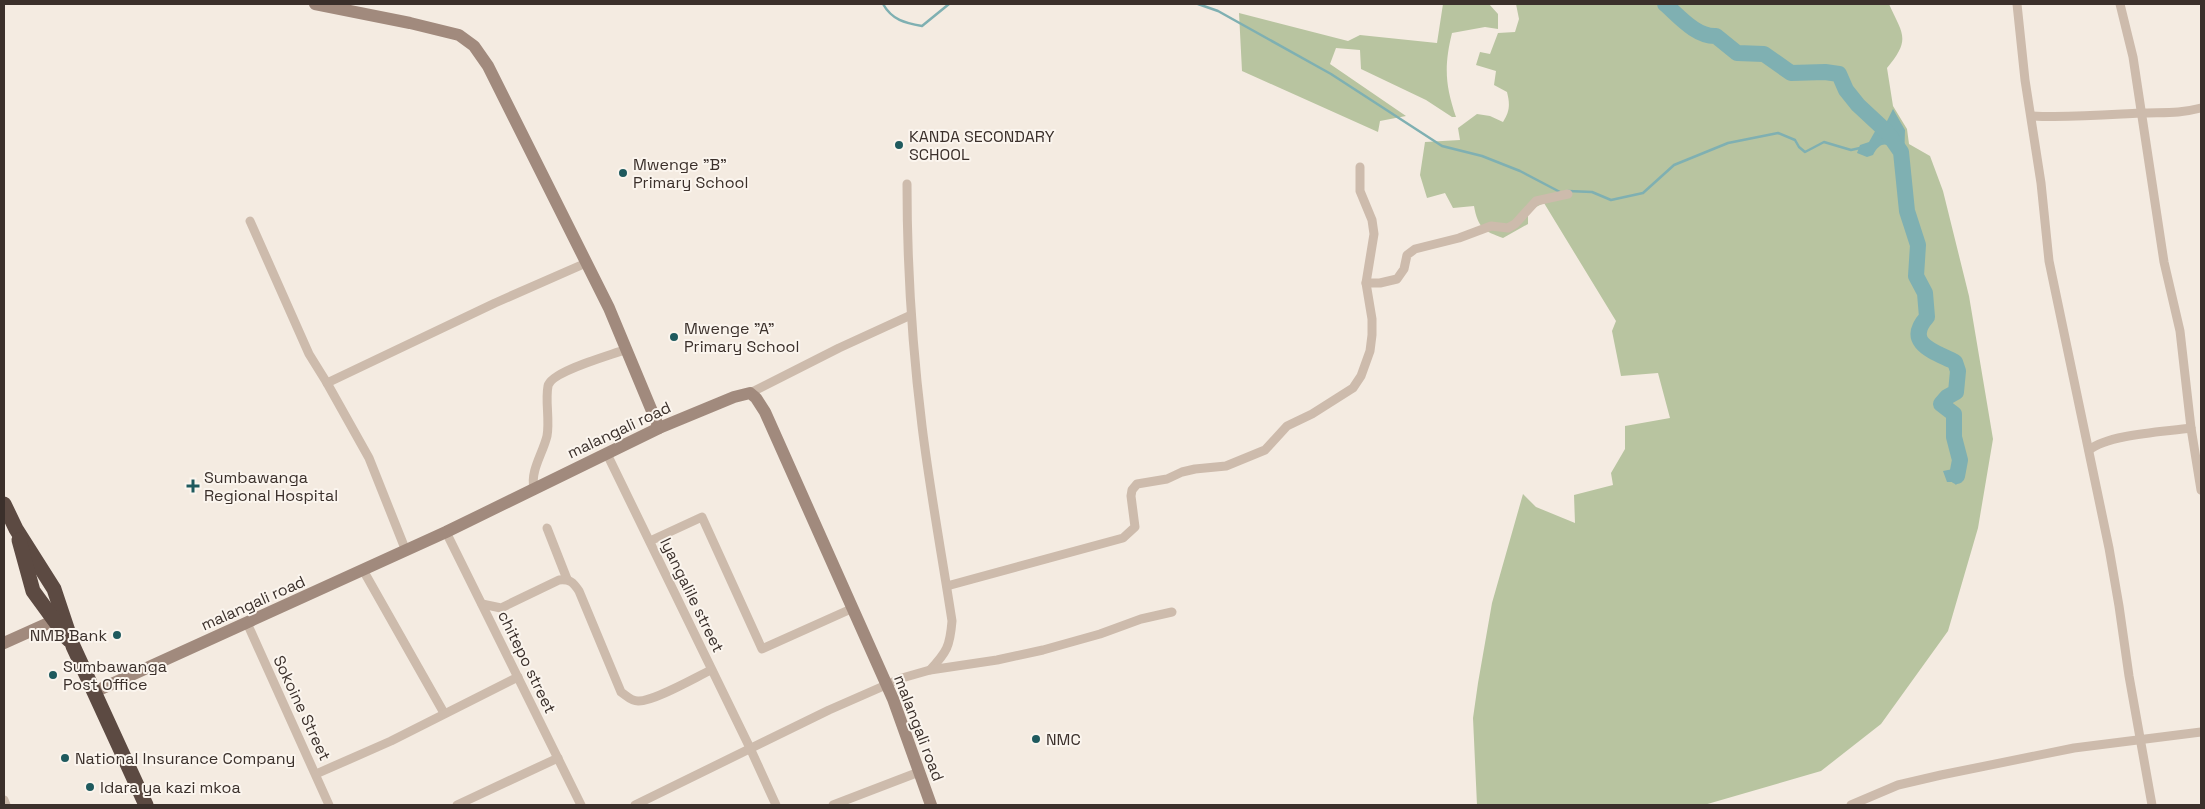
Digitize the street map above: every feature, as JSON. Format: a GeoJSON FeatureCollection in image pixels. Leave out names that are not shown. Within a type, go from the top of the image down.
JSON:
{"type":"FeatureCollection","features":[{"type":"Feature","properties":{"kind":"highway"},"geometry":{"type":"LineString","coordinates":[[4,504],[16,529],[49,579],[73,646],[146,805]]}},
{"type":"Feature","properties":{"kind":"highway"},"geometry":{"type":"LineString","coordinates":[[16,529],[32,588],[53,621],[73,646]]}},
{"type":"Feature","properties":{"kind":"highway"},"geometry":{"type":"LineString","coordinates":[[32,588],[40,581],[49,579]]}},
{"type":"Feature","properties":{"kind":"highway"},"geometry":{"type":"LineString","coordinates":[[41,604],[50,601],[56,595]]}},
{"type":"Feature","properties":{"kind":"street"},"geometry":{"type":"LineString","coordinates":[[315,4],[410,23],[459,36],[474,46],[488,66],[609,308],[659,428]]}},
{"type":"Feature","properties":{"kind":"street"},"geometry":{"type":"LineString","coordinates":[[2017,4],[2049,262],[2089,450],[2119,606],[2129,676],[2152,805]]}},
{"type":"Feature","properties":{"kind":"street"},"geometry":{"type":"LineString","coordinates":[[2120,4],[2133,57],[2164,262],[2180,331],[2191,428],[2201,490]]}},
{"type":"Feature","properties":{"kind":"street"},"geometry":{"type":"LineString","coordinates":[[2032,116],[2072,117],[2142,113],[2169,114],[2201,108]]}},
{"type":"Feature","properties":{"kind":"street"},"geometry":{"type":"LineString","coordinates":[[946,586],[1123,538],[1135,527],[1131,496],[1132,490],[1137,484],[1167,480],[1182,472],[1196,469],[1226,466],[1265,450],[1287,426],[1312,414],[1353,388],[1361,376],[1370,351],[1372,319],[1366,283],[1374,234],[1372,220],[1360,191],[1360,167]]}},
{"type":"Feature","properties":{"kind":"street"},"geometry":{"type":"LineString","coordinates":[[907,184],[911,315],[922,426],[952,621],[950,642],[946,652],[930,670]]}},
{"type":"Feature","properties":{"kind":"street"},"geometry":{"type":"LineString","coordinates":[[1366,283],[1380,283],[1397,279],[1404,269],[1407,256],[1415,249],[1464,237],[1491,226],[1508,228],[1515,224],[1536,201],[1568,194]]}},
{"type":"Feature","properties":{"kind":"street"},"geometry":{"type":"LineString","coordinates":[[250,221],[309,354],[327,382],[368,458],[406,550]]}},
{"type":"Feature","properties":{"kind":"street"},"geometry":{"type":"LineString","coordinates":[[327,382],[486,307],[586,263]]}},
{"type":"Feature","properties":{"kind":"street"},"geometry":{"type":"LineString","coordinates":[[750,393],[839,348],[911,315]]}},
{"type":"Feature","properties":{"kind":"street"},"geometry":{"type":"LineString","coordinates":[[534,488],[534,474],[543,449],[549,423],[548,386],[550,380],[560,373],[627,349]]}},
{"type":"Feature","properties":{"kind":"street","name":"malangali road"},"geometry":{"type":"LineString","coordinates":[[94,692],[446,532],[659,428],[734,397],[750,393],[756,398],[765,412],[886,685],[931,805]]}},
{"type":"Feature","properties":{"kind":"street"},"geometry":{"type":"LineString","coordinates":[[2089,450],[2096,444],[2112,440],[2191,428]]}},
{"type":"Feature","properties":{"kind":"street","name":"lyangalile street"},"geometry":{"type":"LineString","coordinates":[[607,454],[776,805]]}},
{"type":"Feature","properties":{"kind":"street"},"geometry":{"type":"LineString","coordinates":[[650,541],[702,517],[762,649],[851,609]]}},
{"type":"Feature","properties":{"kind":"street"},"geometry":{"type":"LineString","coordinates":[[547,528],[567,579]]}},
{"type":"Feature","properties":{"kind":"street","name":"chitepo street"},"geometry":{"type":"LineString","coordinates":[[446,532],[581,805]]}},
{"type":"Feature","properties":{"kind":"street"},"geometry":{"type":"LineString","coordinates":[[363,570],[444,714]]}},
{"type":"Feature","properties":{"kind":"street"},"geometry":{"type":"LineString","coordinates":[[482,604],[501,608],[559,580],[567,579],[573,582],[579,590],[621,692],[631,700],[651,699],[711,670]]}},
{"type":"Feature","properties":{"kind":"street"},"geometry":{"type":"LineString","coordinates":[[635,805],[750,748],[886,685],[930,670],[997,660],[1043,650],[1093,636],[1141,619],[1172,612]]}},
{"type":"Feature","properties":{"kind":"street"},"geometry":{"type":"LineString","coordinates":[[4,644],[53,621]]}},
{"type":"Feature","properties":{"kind":"street","name":"Sokoine Street"},"geometry":{"type":"LineString","coordinates":[[247,623],[329,805]]}},
{"type":"Feature","properties":{"kind":"street"},"geometry":{"type":"LineString","coordinates":[[316,774],[391,741],[518,677]]}},
{"type":"Feature","properties":{"kind":"street"},"geometry":{"type":"LineString","coordinates":[[1851,805],[1898,785],[2074,748],[2201,732]]}},
{"type":"Feature","properties":{"kind":"street"},"geometry":{"type":"LineString","coordinates":[[457,805],[558,758]]}},
{"type":"Feature","properties":{"kind":"street"},"geometry":{"type":"LineString","coordinates":[[833,805],[919,772]]}},
{"type":"Feature","properties":{"kind":"street"},"geometry":{"type":"LineString","coordinates":[[4,800],[6,805]]}},
{"type":"Feature","properties":{"kind":"green space"},"geometry":{"type":"Polygon","coordinates":[[[1443,4],[1489,4],[1498,14],[1498,29],[1485,27],[1452,33],[1447,75],[1456,117],[1452,117],[1426,100],[1361,69],[1360,50],[1336,48],[1330,64],[1406,116],[1380,121],[1378,132],[1242,71],[1239,13],[1348,41],[1360,35],[1437,43],[1443,4]]]}},
{"type":"Feature","properties":{"kind":"green space"},"geometry":{"type":"Polygon","coordinates":[[[1516,4],[1889,4],[1901,30],[1902,43],[1895,58],[1887,68],[1893,106],[1907,129],[1909,144],[1930,156],[1943,191],[1969,296],[1993,439],[1978,528],[1948,631],[1881,724],[1821,771],[1704,805],[1477,805],[1473,718],[1478,683],[1492,603],[1523,494],[1536,507],[1575,523],[1574,495],[1613,485],[1611,473],[1625,449],[1625,426],[1670,418],[1658,373],[1621,376],[1612,331],[1616,321],[1544,203],[1528,211],[1528,224],[1503,238],[1483,228],[1474,206],[1453,208],[1445,193],[1427,198],[1420,175],[1425,142],[1460,140],[1458,128],[1477,114],[1490,116],[1503,122],[1507,114],[1509,104],[1507,92],[1494,85],[1496,71],[1476,65],[1480,52],[1490,54],[1498,33],[1515,32],[1519,19],[1516,4]]]}},
{"type":"Feature","properties":{"kind":"water"},"geometry":{"type":"Polygon","coordinates":[[[1893,109],[1905,130],[1904,163],[1900,163],[1892,149],[1885,145],[1881,145],[1873,155],[1867,157],[1857,153],[1860,145],[1869,142],[1878,126],[1886,123],[1893,109]]]}},
{"type":"Feature","properties":{"kind":"water"},"geometry":{"type":"Polygon","coordinates":[[[1963,467],[1964,475],[1956,485],[1953,482],[1947,482],[1943,471],[1963,467]]]}},
{"type":"Feature","properties":{"kind":"waterway"},"geometry":{"type":"LineString","coordinates":[[883,4],[890,14],[900,20],[922,26],[949,4]]}},
{"type":"Feature","properties":{"kind":"waterway"},"geometry":{"type":"LineString","coordinates":[[1198,4],[1218,11],[1331,74],[1442,146],[1482,156],[1520,171],[1560,192]]}},
{"type":"Feature","properties":{"kind":"waterway"},"geometry":{"type":"LineString","coordinates":[[1665,4],[1695,29],[1702,33],[1716,36],[1737,53],[1764,54],[1791,73],[1825,72],[1839,74],[1846,90],[1858,105],[1887,132],[1901,152],[1907,211],[1918,245],[1916,276],[1925,293],[1927,317],[1921,326],[1920,340],[1931,350],[1955,362],[1958,371],[1956,392],[1947,397],[1941,404],[1954,414],[1954,437],[1960,460],[1957,476]]}},
{"type":"Feature","properties":{"kind":"waterway"},"geometry":{"type":"LineString","coordinates":[[1568,191],[1592,192],[1611,200],[1643,193],[1674,165],[1728,143],[1778,133],[1795,140],[1805,152],[1824,142],[1851,150],[1860,148]]}},
{"type":"Feature","properties":{"kind":"place","name":"KANDA SECONDARY SCHOOL"},"geometry":{"type":"Point","coordinates":[899,145]}},
{"type":"Feature","properties":{"kind":"place","name":"Mwenge \"B\" Primary School"},"geometry":{"type":"Point","coordinates":[623,173]}},
{"type":"Feature","properties":{"kind":"place","name":"Mwenge \"A\" Primary School"},"geometry":{"type":"Point","coordinates":[674,337]}},
{"type":"Feature","properties":{"kind":"place","name":"Sumbawanga Regional Hospital"},"geometry":{"type":"Point","coordinates":[193,486]}},
{"type":"Feature","properties":{"kind":"place","name":"NMB Bank"},"geometry":{"type":"Point","coordinates":[117,635]}},
{"type":"Feature","properties":{"kind":"place","name":"Sumbawanga Post Office"},"geometry":{"type":"Point","coordinates":[53,675]}},
{"type":"Feature","properties":{"kind":"place","name":"NMC"},"geometry":{"type":"Point","coordinates":[1036,739]}},
{"type":"Feature","properties":{"kind":"place","name":"National Insurance Company"},"geometry":{"type":"Point","coordinates":[65,758]}},
{"type":"Feature","properties":{"kind":"place","name":"Idara ya kazi mkoa"},"geometry":{"type":"Point","coordinates":[90,787]}}]}
